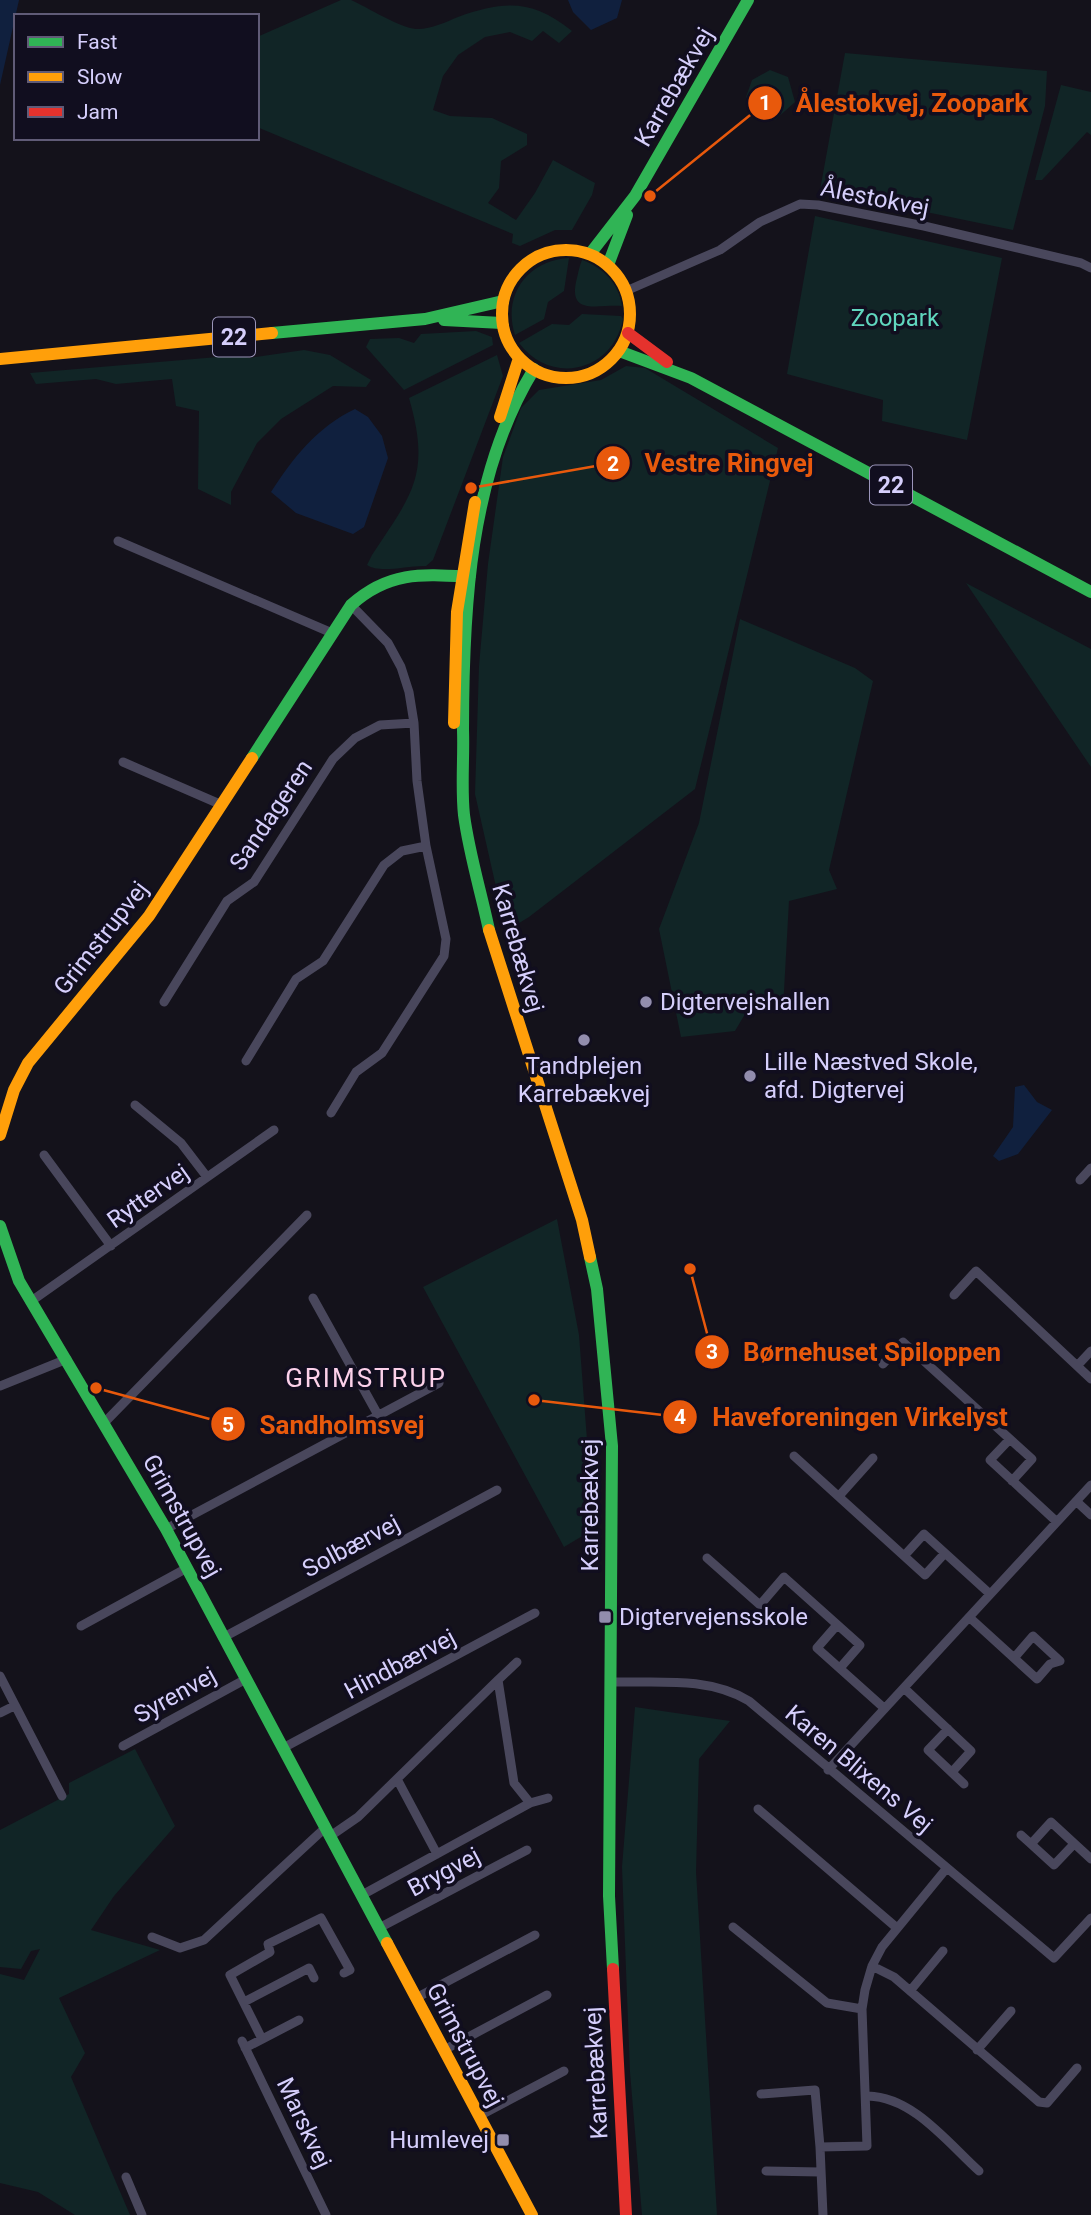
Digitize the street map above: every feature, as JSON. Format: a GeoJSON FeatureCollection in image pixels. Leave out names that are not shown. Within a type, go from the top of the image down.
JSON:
{"type":"FeatureCollection","features":[{"type":"Feature","properties":{"kind":"street","name":"Karrebækvej"},"geometry":{"type":"LineString","coordinates":[[590,254],[635,195],[748,0]]}},
{"type":"Feature","properties":{"kind":"street","name":"Karrebækvej"},"geometry":{"type":"LineString","coordinates":[[608,265],[635,195]]}},
{"type":"Feature","properties":{"kind":"street","name":"Ålestokvej"},"geometry":{"type":"LineString","coordinates":[[626,291],[720,250],[760,222],[800,204],[818,205],[924,226],[1082,263],[1091,268]]}},
{"type":"Feature","properties":{"kind":"street"},"geometry":{"type":"LineString","coordinates":[[563,249],[590,254],[608,265],[626,291],[631,312],[628,333],[619,351],[599,369],[573,378],[559,378],[534,369],[519,358],[511,348],[502,323],[503,301],[514,275],[536,257],[563,249]]}},
{"type":"Feature","properties":{"kind":"street","name":"22"},"geometry":{"type":"LineString","coordinates":[[0,359],[425,319],[503,301]]}},
{"type":"Feature","properties":{"kind":"street","name":"22"},"geometry":{"type":"LineString","coordinates":[[425,319],[502,323]]}},
{"type":"Feature","properties":{"kind":"street","name":"22"},"geometry":{"type":"LineString","coordinates":[[628,333],[691,378],[1091,592]]}},
{"type":"Feature","properties":{"kind":"street","name":"22"},"geometry":{"type":"LineString","coordinates":[[619,351],[691,378]]}},
{"type":"Feature","properties":{"kind":"street","name":"Karrebækvej"},"geometry":{"type":"LineString","coordinates":[[519,358],[478,489],[453,648],[454,733],[464,814],[493,946],[582,1220],[597,1289],[612,1446],[609,1896],[626,2215]]}},
{"type":"Feature","properties":{"kind":"street","name":"Karrebækvej"},"geometry":{"type":"LineString","coordinates":[[464,814],[465,577],[496,451],[512,405],[534,369]]}},
{"type":"Feature","properties":{"kind":"street"},"geometry":{"type":"LineString","coordinates":[[118,541],[332,633]]}},
{"type":"Feature","properties":{"kind":"street","name":"Grimstrupvej"},"geometry":{"type":"LineString","coordinates":[[1,1126],[28,1063],[149,916],[351,605],[365,590],[383,581],[418,574],[465,577]]}},
{"type":"Feature","properties":{"kind":"street"},"geometry":{"type":"LineString","coordinates":[[331,1113],[356,1072],[382,1053],[444,956],[446,939],[426,846],[417,781],[414,723],[401,667],[388,643],[351,605]]}},
{"type":"Feature","properties":{"kind":"street","name":"Sandageren"},"geometry":{"type":"LineString","coordinates":[[164,1002],[227,901],[254,882],[333,760],[355,738],[380,725],[414,723]]}},
{"type":"Feature","properties":{"kind":"street"},"geometry":{"type":"LineString","coordinates":[[124,762],[222,805]]}},
{"type":"Feature","properties":{"kind":"street"},"geometry":{"type":"LineString","coordinates":[[246,1061],[296,979],[323,961],[384,865],[402,851],[426,846]]}},
{"type":"Feature","properties":{"kind":"street","name":"Ryttervej"},"geometry":{"type":"LineString","coordinates":[[135,1105],[181,1143],[207,1177]]}},
{"type":"Feature","properties":{"kind":"street","name":"Ryttervej"},"geometry":{"type":"LineString","coordinates":[[30,1302],[274,1130]]}},
{"type":"Feature","properties":{"kind":"street","name":"Ryttervej"},"geometry":{"type":"LineString","coordinates":[[44,1154],[111,1246]]}},
{"type":"Feature","properties":{"kind":"street"},"geometry":{"type":"LineString","coordinates":[[1080,1180],[1091,1168]]}},
{"type":"Feature","properties":{"kind":"street"},"geometry":{"type":"LineString","coordinates":[[105,1422],[307,1215]]}},
{"type":"Feature","properties":{"kind":"street","name":"Grimstrupvej"},"geometry":{"type":"LineString","coordinates":[[0,1226],[15,1272],[30,1302],[105,1422],[166,1529],[532,2215]]}},
{"type":"Feature","properties":{"kind":"street"},"geometry":{"type":"LineString","coordinates":[[954,1295],[976,1271],[1091,1379]]}},
{"type":"Feature","properties":{"kind":"street"},"geometry":{"type":"LineString","coordinates":[[313,1298],[377,1415]]}},
{"type":"Feature","properties":{"kind":"street"},"geometry":{"type":"LineString","coordinates":[[883,1364],[903,1342],[1010,1439],[1032,1459],[1012,1481]]}},
{"type":"Feature","properties":{"kind":"street"},"geometry":{"type":"LineString","coordinates":[[1077,1366],[1091,1351]]}},
{"type":"Feature","properties":{"kind":"street"},"geometry":{"type":"LineString","coordinates":[[0,1386],[67,1359]]}},
{"type":"Feature","properties":{"kind":"street"},"geometry":{"type":"LineString","coordinates":[[166,1529],[439,1383]]}},
{"type":"Feature","properties":{"kind":"street"},"geometry":{"type":"LineString","coordinates":[[1010,1439],[990,1460],[1057,1522]]}},
{"type":"Feature","properties":{"kind":"street"},"geometry":{"type":"LineString","coordinates":[[794,1456],[925,1575],[945,1553]]}},
{"type":"Feature","properties":{"kind":"street"},"geometry":{"type":"LineString","coordinates":[[839,1496],[873,1458]]}},
{"type":"Feature","properties":{"kind":"street"},"geometry":{"type":"LineString","coordinates":[[828,1770],[1091,1485]]}},
{"type":"Feature","properties":{"kind":"street","name":"Solbærvej"},"geometry":{"type":"LineString","coordinates":[[224,1637],[497,1490]]}},
{"type":"Feature","properties":{"kind":"street"},"geometry":{"type":"LineString","coordinates":[[1076,1501],[1091,1515]]}},
{"type":"Feature","properties":{"kind":"street"},"geometry":{"type":"LineString","coordinates":[[904,1556],[924,1534],[990,1594]]}},
{"type":"Feature","properties":{"kind":"street"},"geometry":{"type":"LineString","coordinates":[[707,1558],[760,1605],[784,1577],[860,1645],[839,1668]]}},
{"type":"Feature","properties":{"kind":"street"},"geometry":{"type":"LineString","coordinates":[[81,1626],[187,1568]]}},
{"type":"Feature","properties":{"kind":"street","name":"Hindbærvej"},"geometry":{"type":"LineString","coordinates":[[283,1748],[535,1613]]}},
{"type":"Feature","properties":{"kind":"street"},"geometry":{"type":"LineString","coordinates":[[969,1617],[1037,1679],[1051,1664],[1060,1661],[1033,1636],[1014,1658]]}},
{"type":"Feature","properties":{"kind":"street"},"geometry":{"type":"LineString","coordinates":[[837,1625],[817,1648],[884,1709]]}},
{"type":"Feature","properties":{"kind":"street"},"geometry":{"type":"LineString","coordinates":[[152,1937],[180,1948],[204,1940],[327,1832],[358,1817],[517,1662]]}},
{"type":"Feature","properties":{"kind":"street"},"geometry":{"type":"LineString","coordinates":[[0,1676],[62,1796]]}},
{"type":"Feature","properties":{"kind":"street","name":"Syrenvej"},"geometry":{"type":"LineString","coordinates":[[123,1746],[246,1679]]}},
{"type":"Feature","properties":{"kind":"street"},"geometry":{"type":"LineString","coordinates":[[498,1679],[514,1783],[530,1803]]}},
{"type":"Feature","properties":{"kind":"street","name":"Karen Blixens Vej"},"geometry":{"type":"LineString","coordinates":[[610,1682],[690,1683],[733,1691],[749,1701],[1054,1958],[1091,1918]]}},
{"type":"Feature","properties":{"kind":"street"},"geometry":{"type":"LineString","coordinates":[[904,1688],[971,1751],[952,1772]]}},
{"type":"Feature","properties":{"kind":"street"},"geometry":{"type":"LineString","coordinates":[[0,1713],[14,1706]]}},
{"type":"Feature","properties":{"kind":"street"},"geometry":{"type":"LineString","coordinates":[[948,1729],[928,1750],[964,1784]]}},
{"type":"Feature","properties":{"kind":"street"},"geometry":{"type":"LineString","coordinates":[[397,1779],[437,1854]]}},
{"type":"Feature","properties":{"kind":"street"},"geometry":{"type":"LineString","coordinates":[[362,1895],[530,1803],[548,1798]]}},
{"type":"Feature","properties":{"kind":"street"},"geometry":{"type":"LineString","coordinates":[[758,1809],[897,1928]]}},
{"type":"Feature","properties":{"kind":"street"},"geometry":{"type":"LineString","coordinates":[[1031,1844],[1051,1822],[1091,1859]]}},
{"type":"Feature","properties":{"kind":"street"},"geometry":{"type":"LineString","coordinates":[[1021,1835],[1054,1866],[1074,1844]]}},
{"type":"Feature","properties":{"kind":"street","name":"Brygvej"},"geometry":{"type":"LineString","coordinates":[[379,1928],[527,1850]]}},
{"type":"Feature","properties":{"kind":"street"},"geometry":{"type":"LineString","coordinates":[[820,2147],[867,2146],[868,2096],[862,2010],[872,1966],[897,1928],[946,1869]]}},
{"type":"Feature","properties":{"kind":"street"},"geometry":{"type":"LineString","coordinates":[[262,2039],[230,1975],[270,1952],[268,1944],[321,1918],[350,1970],[344,1973]]}},
{"type":"Feature","properties":{"kind":"street"},"geometry":{"type":"LineString","coordinates":[[733,1927],[827,2003],[862,2010]]}},
{"type":"Feature","properties":{"kind":"street"},"geometry":{"type":"LineString","coordinates":[[416,1998],[535,1935]]}},
{"type":"Feature","properties":{"kind":"street"},"geometry":{"type":"LineString","coordinates":[[910,1991],[943,1951]]}},
{"type":"Feature","properties":{"kind":"street"},"geometry":{"type":"LineString","coordinates":[[872,1966],[894,1977],[1040,2102],[1046,2103],[1077,2068]]}},
{"type":"Feature","properties":{"kind":"street"},"geometry":{"type":"LineString","coordinates":[[244,2001],[309,1968],[314,1978]]}},
{"type":"Feature","properties":{"kind":"street"},"geometry":{"type":"LineString","coordinates":[[444,2050],[547,1995]]}},
{"type":"Feature","properties":{"kind":"street"},"geometry":{"type":"LineString","coordinates":[[977,2050],[1010,2011]]}},
{"type":"Feature","properties":{"kind":"street","name":"Marskvej"},"geometry":{"type":"LineString","coordinates":[[299,2020],[262,2039],[244,2044],[326,2215]]}},
{"type":"Feature","properties":{"kind":"street"},"geometry":{"type":"LineString","coordinates":[[479,2116],[564,2071]]}},
{"type":"Feature","properties":{"kind":"street"},"geometry":{"type":"LineString","coordinates":[[761,2094],[815,2090],[823,2215]]}},
{"type":"Feature","properties":{"kind":"street"},"geometry":{"type":"LineString","coordinates":[[868,2096],[891,2098],[910,2109],[979,2171]]}},
{"type":"Feature","properties":{"kind":"street"},"geometry":{"type":"LineString","coordinates":[[765,2171],[821,2172]]}},
{"type":"Feature","properties":{"kind":"street"},"geometry":{"type":"LineString","coordinates":[[126,2177],[142,2215]]}},
{"type":"Feature","properties":{"kind":"green space"},"geometry":{"type":"Polygon","coordinates":[[[341,0],[351,0],[416,29],[432,27],[475,11],[505,6],[531,8],[544,13],[572,31],[559,43],[543,31],[532,41],[510,32],[485,37],[458,55],[443,76],[433,110],[450,116],[492,118],[527,134],[527,145],[501,161],[499,188],[488,203],[516,220],[553,160],[595,183],[592,195],[572,230],[555,230],[520,246],[512,243],[513,234],[259,128],[259,36],[341,0]]]}},
{"type":"Feature","properties":{"kind":"green space"},"geometry":{"type":"Polygon","coordinates":[[[845,53],[1047,71],[1045,106],[1013,230],[820,190],[845,53]]]}},
{"type":"Feature","properties":{"kind":"green space"},"geometry":{"type":"Polygon","coordinates":[[[770,70],[788,77],[795,102],[775,120],[755,116],[746,97],[752,80],[770,70]]]}},
{"type":"Feature","properties":{"kind":"green space"},"geometry":{"type":"Polygon","coordinates":[[[1061,85],[1091,92],[1091,135],[1087,132],[1042,180],[1035,180],[1061,85]]]}},
{"type":"Feature","properties":{"kind":"green space","name":"Zoopark"},"geometry":{"type":"Polygon","coordinates":[[[815,216],[1002,258],[967,440],[882,421],[883,400],[787,374],[815,216]]]}},
{"type":"Feature","properties":{"kind":"green space"},"geometry":{"type":"Polygon","coordinates":[[[569,258],[564,291],[548,302],[544,319],[515,335],[512,306],[522,282],[541,265],[569,258]]]}},
{"type":"Feature","properties":{"kind":"green space"},"geometry":{"type":"Polygon","coordinates":[[[582,260],[604,272],[618,291],[622,306],[588,306],[577,300],[576,282],[582,260]]]}},
{"type":"Feature","properties":{"kind":"green space"},"geometry":{"type":"Polygon","coordinates":[[[582,314],[621,316],[623,319],[617,337],[607,351],[594,361],[579,367],[547,365],[532,356],[519,343],[552,324],[569,325],[582,314]]]}},
{"type":"Feature","properties":{"kind":"green space"},"geometry":{"type":"Polygon","coordinates":[[[476,331],[492,337],[493,345],[404,390],[366,347],[370,339],[399,338],[414,343],[421,334],[476,331]]]}},
{"type":"Feature","properties":{"kind":"green space"},"geometry":{"type":"Polygon","coordinates":[[[304,350],[330,355],[371,380],[366,387],[333,386],[281,419],[257,443],[231,492],[231,505],[198,489],[199,411],[176,406],[172,379],[116,384],[96,379],[36,384],[30,373],[241,355],[249,358],[304,350]]]}},
{"type":"Feature","properties":{"kind":"green space"},"geometry":{"type":"Polygon","coordinates":[[[497,355],[503,376],[433,560],[426,566],[379,569],[367,565],[408,498],[414,482],[418,446],[409,398],[497,355]]]}},
{"type":"Feature","properties":{"kind":"green space"},"geometry":{"type":"Polygon","coordinates":[[[626,366],[645,368],[778,448],[695,789],[529,917],[506,931],[475,794],[479,666],[488,564],[503,457],[521,408],[539,390],[601,380],[626,366]]]}},
{"type":"Feature","properties":{"kind":"green space"},"geometry":{"type":"Polygon","coordinates":[[[966,583],[1091,649],[1091,767],[966,583]]]}},
{"type":"Feature","properties":{"kind":"green space"},"geometry":{"type":"Polygon","coordinates":[[[740,619],[855,668],[873,681],[829,870],[837,889],[789,901],[783,1009],[745,1014],[735,1031],[681,1037],[659,929],[699,823],[740,619]]]}},
{"type":"Feature","properties":{"kind":"green space"},"geometry":{"type":"Polygon","coordinates":[[[557,1219],[579,1335],[589,1466],[584,1535],[564,1547],[423,1287],[557,1219]]]}},
{"type":"Feature","properties":{"kind":"green space"},"geometry":{"type":"Polygon","coordinates":[[[635,1707],[730,1721],[699,1759],[696,1872],[717,2215],[642,2215],[630,2072],[622,1867],[635,1707]]]}},
{"type":"Feature","properties":{"kind":"green space"},"geometry":{"type":"Polygon","coordinates":[[[135,1749],[175,1826],[114,1896],[91,1930],[160,1950],[59,1998],[85,2053],[71,2077],[130,2215],[75,2215],[38,2192],[0,2183],[0,1974],[24,1980],[40,1949],[31,1951],[21,1969],[0,1967],[0,1830],[69,1794],[69,1783],[135,1749]]]}},
{"type":"Feature","properties":{"kind":"water"},"geometry":{"type":"Polygon","coordinates":[[[0,0],[19,0],[14,14],[0,85],[0,0]]]}},
{"type":"Feature","properties":{"kind":"water"},"geometry":{"type":"Polygon","coordinates":[[[568,0],[622,0],[617,18],[591,30],[573,12],[568,0]]]}},
{"type":"Feature","properties":{"kind":"water"},"geometry":{"type":"Polygon","coordinates":[[[355,409],[368,417],[382,436],[388,458],[364,527],[353,534],[296,513],[271,492],[307,444],[341,416],[355,409]]]}},
{"type":"Feature","properties":{"kind":"water"},"geometry":{"type":"Polygon","coordinates":[[[1024,1085],[1037,1102],[1052,1110],[1018,1154],[999,1161],[993,1156],[1013,1127],[1015,1087],[1024,1085]]]}},
{"type":"Feature","properties":{"kind":"traffic: fast"},"geometry":{"type":"LineString","coordinates":[[590,254],[635,196],[748,0]]}},
{"type":"Feature","properties":{"kind":"traffic: fast"},"geometry":{"type":"LineString","coordinates":[[608,265],[627,215]]}},
{"type":"Feature","properties":{"kind":"traffic: fast"},"geometry":{"type":"LineString","coordinates":[[272,333],[425,319],[503,301]]}},
{"type":"Feature","properties":{"kind":"traffic: fast"},"geometry":{"type":"LineString","coordinates":[[444,320],[502,323]]}},
{"type":"Feature","properties":{"kind":"traffic: fast"},"geometry":{"type":"LineString","coordinates":[[619,351],[691,378],[1091,592]]}},
{"type":"Feature","properties":{"kind":"traffic: fast"},"geometry":{"type":"LineString","coordinates":[[489,930],[463,805],[463,684],[468,591],[474,544],[495,453],[512,410],[534,369]]}},
{"type":"Feature","properties":{"kind":"traffic: fast"},"geometry":{"type":"LineString","coordinates":[[252,758],[351,605],[365,594],[393,580],[436,575],[470,577]]}},
{"type":"Feature","properties":{"kind":"traffic: fast"},"geometry":{"type":"LineString","coordinates":[[0,1226],[19,1281],[166,1529],[387,1943]]}},
{"type":"Feature","properties":{"kind":"traffic: fast"},"geometry":{"type":"LineString","coordinates":[[590,1257],[597,1289],[612,1446],[609,1896],[613,1969]]}},
{"type":"Feature","properties":{"kind":"traffic: slow"},"geometry":{"type":"LineString","coordinates":[[566,250],[591,255],[611,269],[625,289],[630,314],[625,339],[611,359],[591,373],[566,378],[541,373],[521,359],[507,339],[502,314],[507,289],[521,269],[541,255],[566,250]]}},
{"type":"Feature","properties":{"kind":"traffic: slow"},"geometry":{"type":"LineString","coordinates":[[0,359],[272,333]]}},
{"type":"Feature","properties":{"kind":"traffic: slow"},"geometry":{"type":"LineString","coordinates":[[500,417],[519,358]]}},
{"type":"Feature","properties":{"kind":"traffic: slow"},"geometry":{"type":"LineString","coordinates":[[454,723],[457,612],[475,502]]}},
{"type":"Feature","properties":{"kind":"traffic: slow"},"geometry":{"type":"LineString","coordinates":[[0,1135],[14,1090],[28,1063],[149,916],[252,758]]}},
{"type":"Feature","properties":{"kind":"traffic: slow"},"geometry":{"type":"LineString","coordinates":[[489,930],[582,1220],[590,1257]]}},
{"type":"Feature","properties":{"kind":"traffic: slow"},"geometry":{"type":"LineString","coordinates":[[387,1943],[532,2215]]}},
{"type":"Feature","properties":{"kind":"traffic: jam"},"geometry":{"type":"LineString","coordinates":[[628,333],[667,362]]}},
{"type":"Feature","properties":{"kind":"traffic: jam"},"geometry":{"type":"LineString","coordinates":[[613,1969],[626,2215]]}},
{"type":"Feature","properties":{"kind":"place","name":"Ålestokvej, Zoopark"},"geometry":{"type":"Point","coordinates":[650,196]}},
{"type":"Feature","properties":{"kind":"place","name":"Vestre Ringvej"},"geometry":{"type":"Point","coordinates":[471,488]}},
{"type":"Feature","properties":{"kind":"place","name":"Digtervejshallen"},"geometry":{"type":"Point","coordinates":[646,1002]}},
{"type":"Feature","properties":{"kind":"place","name":"Tandplejen Karrebækvej"},"geometry":{"type":"Point","coordinates":[584,1040]}},
{"type":"Feature","properties":{"kind":"place","name":"Lille Næstved Skole, afd. Digtervej"},"geometry":{"type":"Point","coordinates":[750,1076]}},
{"type":"Feature","properties":{"kind":"place","name":"Børnehuset Spiloppen"},"geometry":{"type":"Point","coordinates":[690,1269]}},
{"type":"Feature","properties":{"kind":"place","name":"Sandholmsvej"},"geometry":{"type":"Point","coordinates":[96,1388]}},
{"type":"Feature","properties":{"kind":"place","name":"Haveforeningen Virkelyst"},"geometry":{"type":"Point","coordinates":[534,1400]}},
{"type":"Feature","properties":{"kind":"place","name":"Digtervejensskole"},"geometry":{"type":"Point","coordinates":[605,1617]}},
{"type":"Feature","properties":{"kind":"place","name":"Humlevej"},"geometry":{"type":"Point","coordinates":[503,2140]}},
{"type":"Feature","properties":{"kind":"district","name":"GRIMSTRUP"},"geometry":{"type":"Point","coordinates":[366,1378]}}]}
